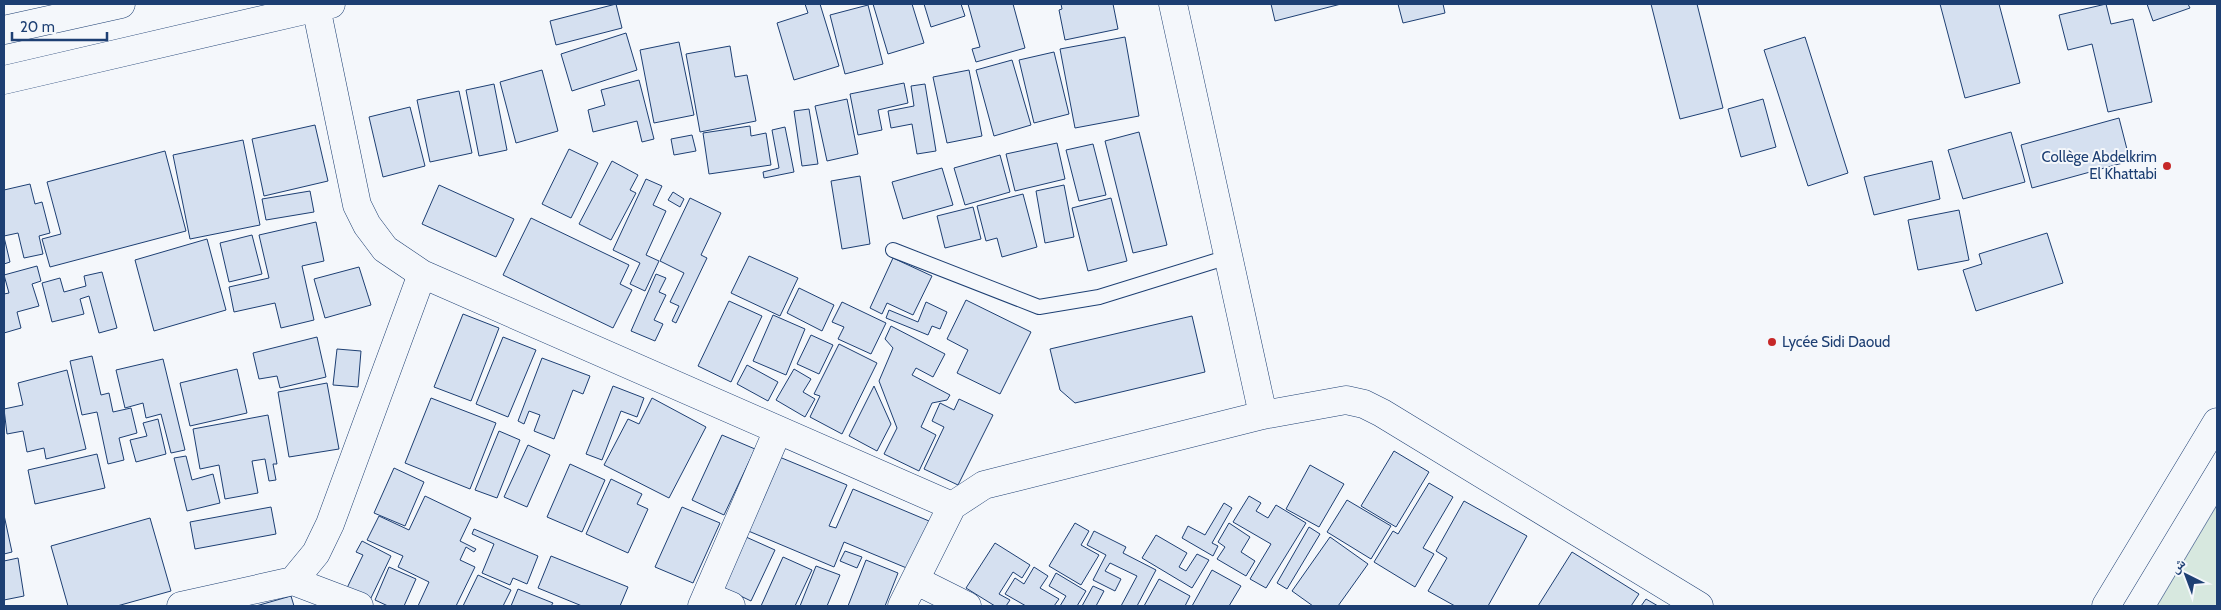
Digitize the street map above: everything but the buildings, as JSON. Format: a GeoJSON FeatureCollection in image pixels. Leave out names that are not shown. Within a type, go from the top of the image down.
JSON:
{"type":"FeatureCollection","features":[{"type":"Feature","properties":{"kind":"street"},"geometry":{"type":"LineString","coordinates":[[1173,4],[1263,415]]}},
{"type":"Feature","properties":{"kind":"street"},"geometry":{"type":"LineString","coordinates":[[4,80],[323,5],[357,205],[367,225],[385,250],[422,274],[952,506]]}},
{"type":"Feature","properties":{"kind":"street"},"geometry":{"type":"LineString","coordinates":[[4,30],[103,6]]}},
{"type":"Feature","properties":{"kind":"street"},"geometry":{"type":"LineString","coordinates":[[293,581],[316,553],[330,524],[422,274]]}},
{"type":"Feature","properties":{"kind":"street"},"geometry":{"type":"LineString","coordinates":[[902,606],[952,506],[966,494],[984,485],[1263,415],[1346,400],[1364,404],[1699,606]]}},
{"type":"Feature","properties":{"kind":"street"},"geometry":{"type":"LineString","coordinates":[[2106,606],[2217,422]]}},
{"type":"Feature","properties":{"kind":"street"},"geometry":{"type":"LineString","coordinates":[[714,603],[778,430]]}},
{"type":"Feature","properties":{"kind":"street"},"geometry":{"type":"LineString","coordinates":[[915,580],[967,606]]}},
{"type":"Feature","properties":{"kind":"street"},"geometry":{"type":"LineString","coordinates":[[181,606],[293,581],[359,606]]}},
{"type":"Feature","properties":{"kind":"lane"},"geometry":{"type":"LineString","coordinates":[[893,250],[1039,307],[1100,297],[1228,257]]}},
{"type":"Feature","properties":{"kind":"shaded area"},"geometry":{"type":"Polygon","coordinates":[[[2217,505],[2217,606],[2157,606],[2217,505]]]}},
{"type":"Feature","properties":{"kind":"place","name":"Collège Abdelkrim El Khattabi"},"geometry":{"type":"Point","coordinates":[2167,166]}},
{"type":"Feature","properties":{"kind":"place","name":"Lycée Sidi Daoud"},"geometry":{"type":"Point","coordinates":[1772,342]}}]}
